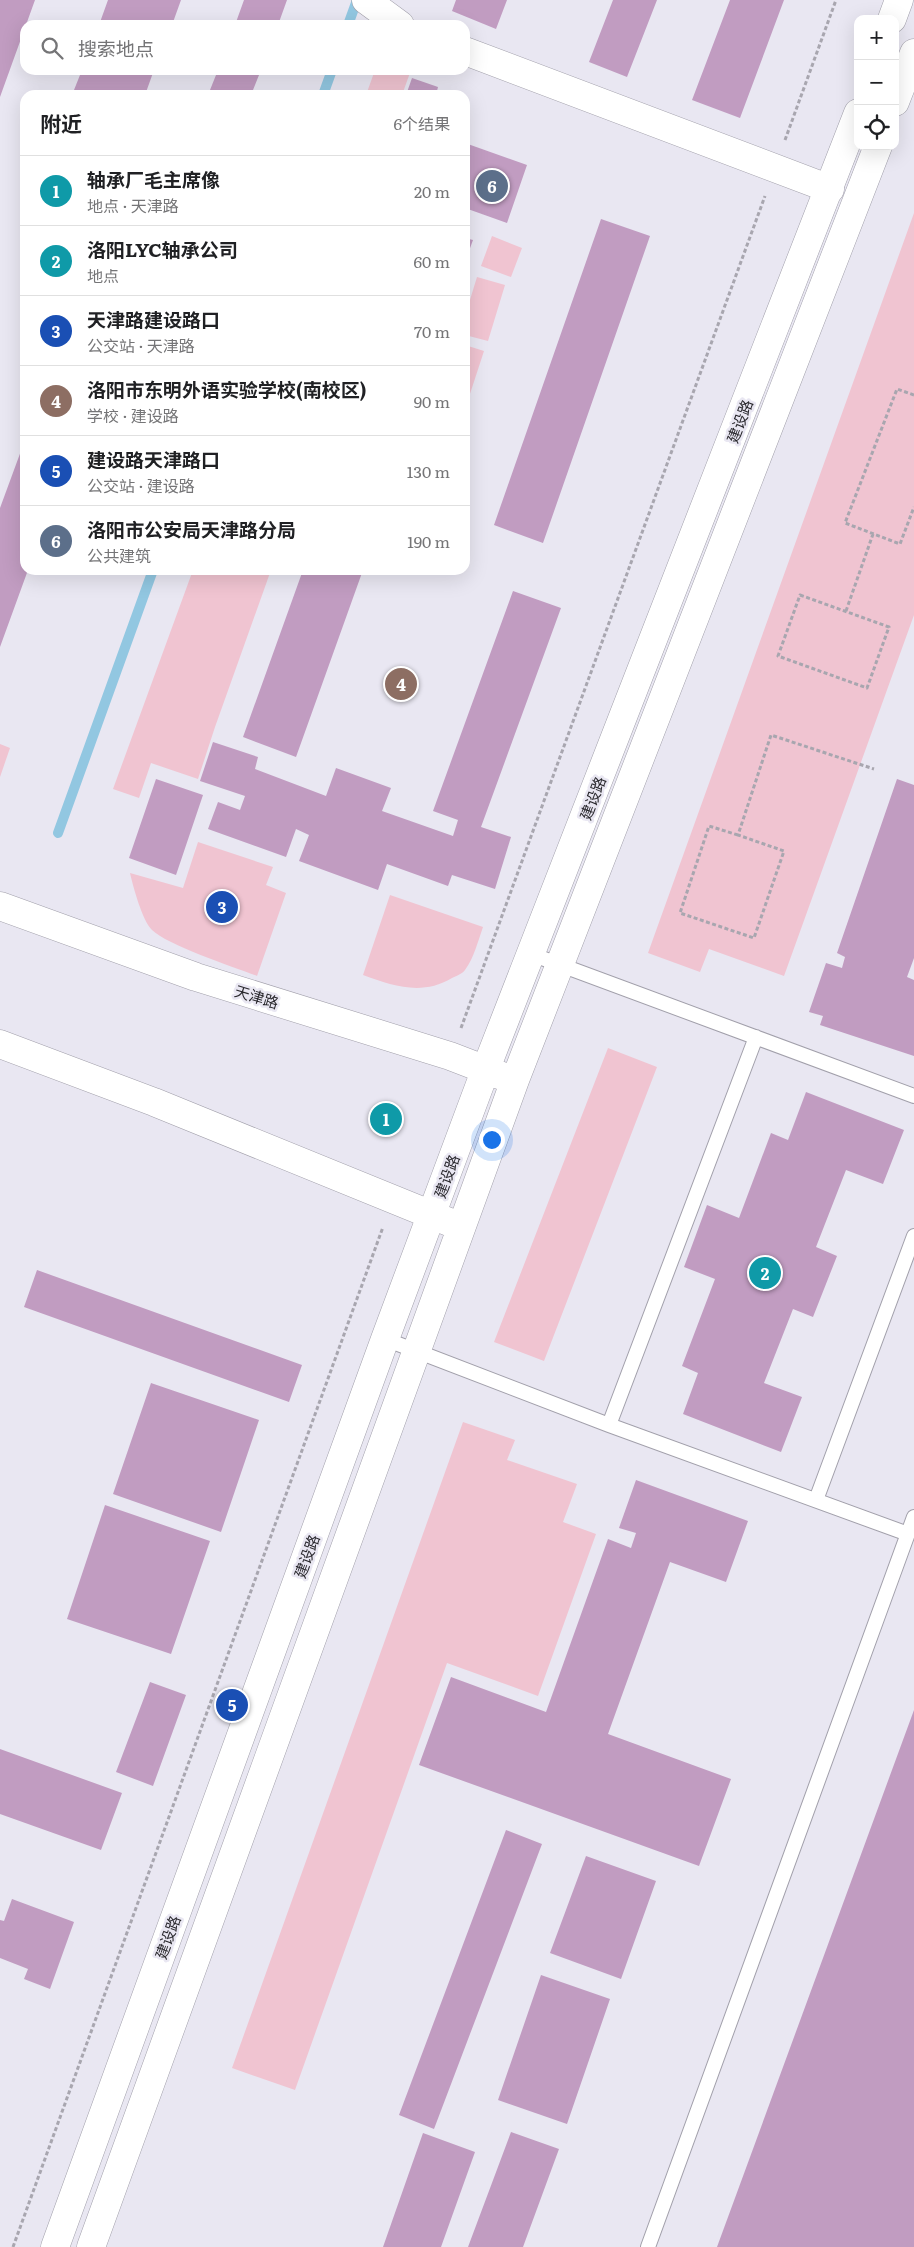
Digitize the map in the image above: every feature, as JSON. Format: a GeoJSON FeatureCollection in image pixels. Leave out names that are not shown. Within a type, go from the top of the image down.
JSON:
{"type":"FeatureCollection","features":[{"type":"Feature","properties":{"kind":"street"},"geometry":{"type":"LineString","coordinates":[[366,0],[393,20]]}},
{"type":"Feature","properties":{"kind":"street"},"geometry":{"type":"LineString","coordinates":[[893,15],[899,0]]}},
{"type":"Feature","properties":{"kind":"street"},"geometry":{"type":"LineString","coordinates":[[470,53],[830,189]]}},
{"type":"Feature","properties":{"kind":"street"},"geometry":{"type":"LineString","coordinates":[[899,92],[914,53]]}},
{"type":"Feature","properties":{"kind":"street","name":"建设路"},"geometry":{"type":"LineString","coordinates":[[55,2247],[385,1339],[485,1071],[854,124]]}},
{"type":"Feature","properties":{"kind":"street","name":"建设路"},"geometry":{"type":"LineString","coordinates":[[92,2247],[515,1080],[876,150]]}},
{"type":"Feature","properties":{"kind":"street","name":"天津路"},"geometry":{"type":"LineString","coordinates":[[0,906],[196,977],[450,1056],[485,1071],[515,1080]]}},
{"type":"Feature","properties":{"kind":"street"},"geometry":{"type":"LineString","coordinates":[[0,1044],[154,1102],[393,1198],[462,1228]]}},
{"type":"Feature","properties":{"kind":"lane"},"geometry":{"type":"LineString","coordinates":[[531,954],[914,1096]]}},
{"type":"Feature","properties":{"kind":"lane"},"geometry":{"type":"LineString","coordinates":[[609,1425],[756,1037]]}},
{"type":"Feature","properties":{"kind":"lane"},"geometry":{"type":"LineString","coordinates":[[816,1500],[914,1236]]}},
{"type":"Feature","properties":{"kind":"lane"},"geometry":{"type":"LineString","coordinates":[[385,1339],[609,1425],[908,1534]]}},
{"type":"Feature","properties":{"kind":"lane"},"geometry":{"type":"LineString","coordinates":[[648,2247],[914,1517]]}},
{"type":"Feature","properties":{"kind":"path"},"geometry":{"type":"LineString","coordinates":[[450,1056],[836,0]]}},
{"type":"Feature","properties":{"kind":"path"},"geometry":{"type":"LineString","coordinates":[[914,395],[897,388],[845,523],[900,544],[914,507]]}},
{"type":"Feature","properties":{"kind":"path"},"geometry":{"type":"LineString","coordinates":[[846,611],[873,534]]}},
{"type":"Feature","properties":{"kind":"path"},"geometry":{"type":"LineString","coordinates":[[800,595],[846,611],[889,627],[867,688],[778,656],[800,595]]}},
{"type":"Feature","properties":{"kind":"path"},"geometry":{"type":"LineString","coordinates":[[738,836],[771,735],[874,769]]}},
{"type":"Feature","properties":{"kind":"path"},"geometry":{"type":"LineString","coordinates":[[709,826],[738,836],[784,851],[754,938],[680,914],[709,826]]}},
{"type":"Feature","properties":{"kind":"path"},"geometry":{"type":"LineString","coordinates":[[13,2247],[393,1198]]}},
{"type":"Feature","properties":{"kind":"shaded area"},"geometry":{"type":"Polygon","coordinates":[[[373,75],[409,75],[404,90],[368,90],[373,75]]]}},
{"type":"Feature","properties":{"kind":"shaded area"},"geometry":{"type":"Polygon","coordinates":[[[914,213],[914,615],[784,976],[709,949],[700,972],[648,953],[914,213]]]}},
{"type":"Feature","properties":{"kind":"shaded area"},"geometry":{"type":"Polygon","coordinates":[[[492,236],[522,248],[511,277],[481,266],[492,236]]]}},
{"type":"Feature","properties":{"kind":"shaded area"},"geometry":{"type":"Polygon","coordinates":[[[477,277],[505,285],[488,341],[470,336],[470,300],[477,277]]]}},
{"type":"Feature","properties":{"kind":"shaded area"},"geometry":{"type":"Polygon","coordinates":[[[470,347],[484,351],[470,394],[470,347]]]}},
{"type":"Feature","properties":{"kind":"shaded area"},"geometry":{"type":"Polygon","coordinates":[[[191,575],[269,575],[198,779],[151,763],[139,798],[113,789],[191,575]]]}},
{"type":"Feature","properties":{"kind":"shaded area"},"geometry":{"type":"Polygon","coordinates":[[[0,744],[10,748],[0,777],[0,744]]]}},
{"type":"Feature","properties":{"kind":"shaded area"},"geometry":{"type":"Polygon","coordinates":[[[198,842],[273,867],[266,885],[286,893],[257,976],[202,955],[160,936],[152,930],[145,919],[138,903],[130,873],[183,888],[198,842]]]}},
{"type":"Feature","properties":{"kind":"shaded area"},"geometry":{"type":"Polygon","coordinates":[[[390,895],[483,927],[473,955],[464,971],[441,983],[419,988],[396,986],[363,975],[390,895]]]}},
{"type":"Feature","properties":{"kind":"shaded area"},"geometry":{"type":"Polygon","coordinates":[[[608,1048],[657,1067],[544,1361],[494,1342],[608,1048]]]}},
{"type":"Feature","properties":{"kind":"shaded area"},"geometry":{"type":"Polygon","coordinates":[[[463,1422],[515,1440],[507,1460],[577,1484],[563,1522],[596,1534],[538,1696],[447,1663],[295,2090],[232,2068],[463,1422]]]}},
{"type":"Feature","properties":{"kind":"building"},"geometry":{"type":"Polygon","coordinates":[[[0,0],[35,0],[28,20],[20,20],[20,42],[0,97],[0,0]]]}},
{"type":"Feature","properties":{"kind":"building"},"geometry":{"type":"Polygon","coordinates":[[[108,0],[181,0],[174,20],[101,20],[108,0]]]}},
{"type":"Feature","properties":{"kind":"building"},"geometry":{"type":"Polygon","coordinates":[[[244,0],[287,0],[280,20],[237,20],[244,0]]]}},
{"type":"Feature","properties":{"kind":"building"},"geometry":{"type":"Polygon","coordinates":[[[456,0],[507,0],[496,29],[452,11],[456,0]]]}},
{"type":"Feature","properties":{"kind":"building"},"geometry":{"type":"Polygon","coordinates":[[[613,0],[657,0],[627,77],[589,62],[613,0]]]}},
{"type":"Feature","properties":{"kind":"building"},"geometry":{"type":"Polygon","coordinates":[[[730,0],[784,0],[740,118],[692,100],[730,0]]]}},
{"type":"Feature","properties":{"kind":"building"},"geometry":{"type":"Polygon","coordinates":[[[80,75],[152,75],[147,90],[74,90],[80,75]]]}},
{"type":"Feature","properties":{"kind":"building"},"geometry":{"type":"Polygon","coordinates":[[[216,75],[259,75],[253,90],[210,90],[216,75]]]}},
{"type":"Feature","properties":{"kind":"building"},"geometry":{"type":"Polygon","coordinates":[[[412,78],[438,87],[437,90],[408,90],[412,78]]]}},
{"type":"Feature","properties":{"kind":"building"},"geometry":{"type":"Polygon","coordinates":[[[470,145],[527,165],[507,223],[470,210],[470,145]]]}},
{"type":"Feature","properties":{"kind":"building"},"geometry":{"type":"Polygon","coordinates":[[[601,219],[650,236],[543,543],[494,525],[601,219]]]}},
{"type":"Feature","properties":{"kind":"building"},"geometry":{"type":"Polygon","coordinates":[[[20,454],[20,575],[26,575],[0,647],[0,508],[20,454]]]}},
{"type":"Feature","properties":{"kind":"building"},"geometry":{"type":"Polygon","coordinates":[[[301,575],[361,575],[296,757],[243,737],[301,575]]]}},
{"type":"Feature","properties":{"kind":"building"},"geometry":{"type":"Polygon","coordinates":[[[513,591],[561,608],[481,827],[511,837],[495,889],[452,875],[448,886],[387,864],[378,890],[299,861],[309,835],[296,829],[286,857],[208,829],[218,802],[240,810],[245,796],[200,781],[213,742],[258,757],[255,769],[326,796],[336,768],[391,788],[382,811],[453,836],[458,820],[433,811],[513,591]]]}},
{"type":"Feature","properties":{"kind":"building"},"geometry":{"type":"Polygon","coordinates":[[[156,779],[203,795],[176,875],[129,858],[156,779]]]}},
{"type":"Feature","properties":{"kind":"building"},"geometry":{"type":"Polygon","coordinates":[[[897,779],[914,785],[914,958],[907,977],[914,980],[914,1056],[820,1025],[823,1016],[809,1012],[826,963],[842,968],[845,957],[837,953],[897,779]]]}},
{"type":"Feature","properties":{"kind":"building"},"geometry":{"type":"Polygon","coordinates":[[[806,1092],[904,1130],[883,1184],[846,1170],[816,1247],[837,1256],[813,1317],[793,1309],[764,1383],[802,1397],[781,1452],[683,1414],[698,1373],[682,1366],[715,1279],[684,1267],[707,1205],[739,1218],[771,1133],[788,1140],[806,1092]]]}},
{"type":"Feature","properties":{"kind":"building"},"geometry":{"type":"Polygon","coordinates":[[[37,1270],[302,1365],[289,1402],[24,1307],[37,1270]]]}},
{"type":"Feature","properties":{"kind":"building"},"geometry":{"type":"Polygon","coordinates":[[[151,1383],[259,1420],[221,1532],[113,1494],[151,1383]]]}},
{"type":"Feature","properties":{"kind":"building"},"geometry":{"type":"Polygon","coordinates":[[[636,1480],[748,1521],[726,1582],[670,1562],[608,1734],[731,1779],[699,1866],[419,1765],[451,1677],[546,1712],[608,1539],[631,1548],[636,1533],[619,1528],[636,1480]]]}},
{"type":"Feature","properties":{"kind":"building"},"geometry":{"type":"Polygon","coordinates":[[[105,1505],[210,1541],[171,1654],[67,1619],[105,1505]]]}},
{"type":"Feature","properties":{"kind":"building"},"geometry":{"type":"Polygon","coordinates":[[[150,1682],[186,1695],[153,1786],[116,1772],[150,1682]]]}},
{"type":"Feature","properties":{"kind":"building"},"geometry":{"type":"Polygon","coordinates":[[[914,1710],[914,2247],[717,2247],[914,1710]]]}},
{"type":"Feature","properties":{"kind":"building"},"geometry":{"type":"Polygon","coordinates":[[[0,1749],[122,1793],[101,1850],[0,1814],[0,1749]]]}},
{"type":"Feature","properties":{"kind":"building"},"geometry":{"type":"Polygon","coordinates":[[[506,1830],[542,1844],[434,2129],[399,2115],[506,1830]]]}},
{"type":"Feature","properties":{"kind":"building"},"geometry":{"type":"Polygon","coordinates":[[[586,1856],[656,1881],[621,1979],[550,1953],[586,1856]]]}},
{"type":"Feature","properties":{"kind":"building"},"geometry":{"type":"Polygon","coordinates":[[[12,1899],[74,1922],[50,1989],[24,1979],[28,1969],[0,1958],[0,1920],[4,1921],[12,1899]]]}},
{"type":"Feature","properties":{"kind":"building"},"geometry":{"type":"Polygon","coordinates":[[[541,1975],[610,1999],[567,2124],[498,2100],[541,1975]]]}},
{"type":"Feature","properties":{"kind":"building"},"geometry":{"type":"Polygon","coordinates":[[[511,2132],[559,2149],[523,2247],[468,2247],[511,2132]]]}},
{"type":"Feature","properties":{"kind":"building"},"geometry":{"type":"Polygon","coordinates":[[[423,2133],[475,2152],[441,2247],[383,2247],[423,2133]]]}},
{"type":"Feature","properties":{"kind":"waterway"},"geometry":{"type":"LineString","coordinates":[[350,20],[357,0]]}},
{"type":"Feature","properties":{"kind":"waterway"},"geometry":{"type":"LineString","coordinates":[[325,90],[330,75]]}},
{"type":"Feature","properties":{"kind":"waterway"},"geometry":{"type":"LineString","coordinates":[[58,833],[151,575]]}},
{"type":"Feature","properties":{"kind":"place","name":"洛阳市公安局天津路分局"},"geometry":{"type":"Point","coordinates":[492,186]}},
{"type":"Feature","properties":{"kind":"place","name":"洛阳市东明外语实验学校(南校区)"},"geometry":{"type":"Point","coordinates":[401,684]}},
{"type":"Feature","properties":{"kind":"place","name":"天津路建设路口"},"geometry":{"type":"Point","coordinates":[222,907]}},
{"type":"Feature","properties":{"kind":"place","name":"轴承厂毛主席像"},"geometry":{"type":"Point","coordinates":[386,1119]}},
{"type":"Feature","properties":{"kind":"place","name":"洛阳LYC轴承公司"},"geometry":{"type":"Point","coordinates":[765,1273]}},
{"type":"Feature","properties":{"kind":"place","name":"建设路天津路口"},"geometry":{"type":"Point","coordinates":[232,1705]}}]}
